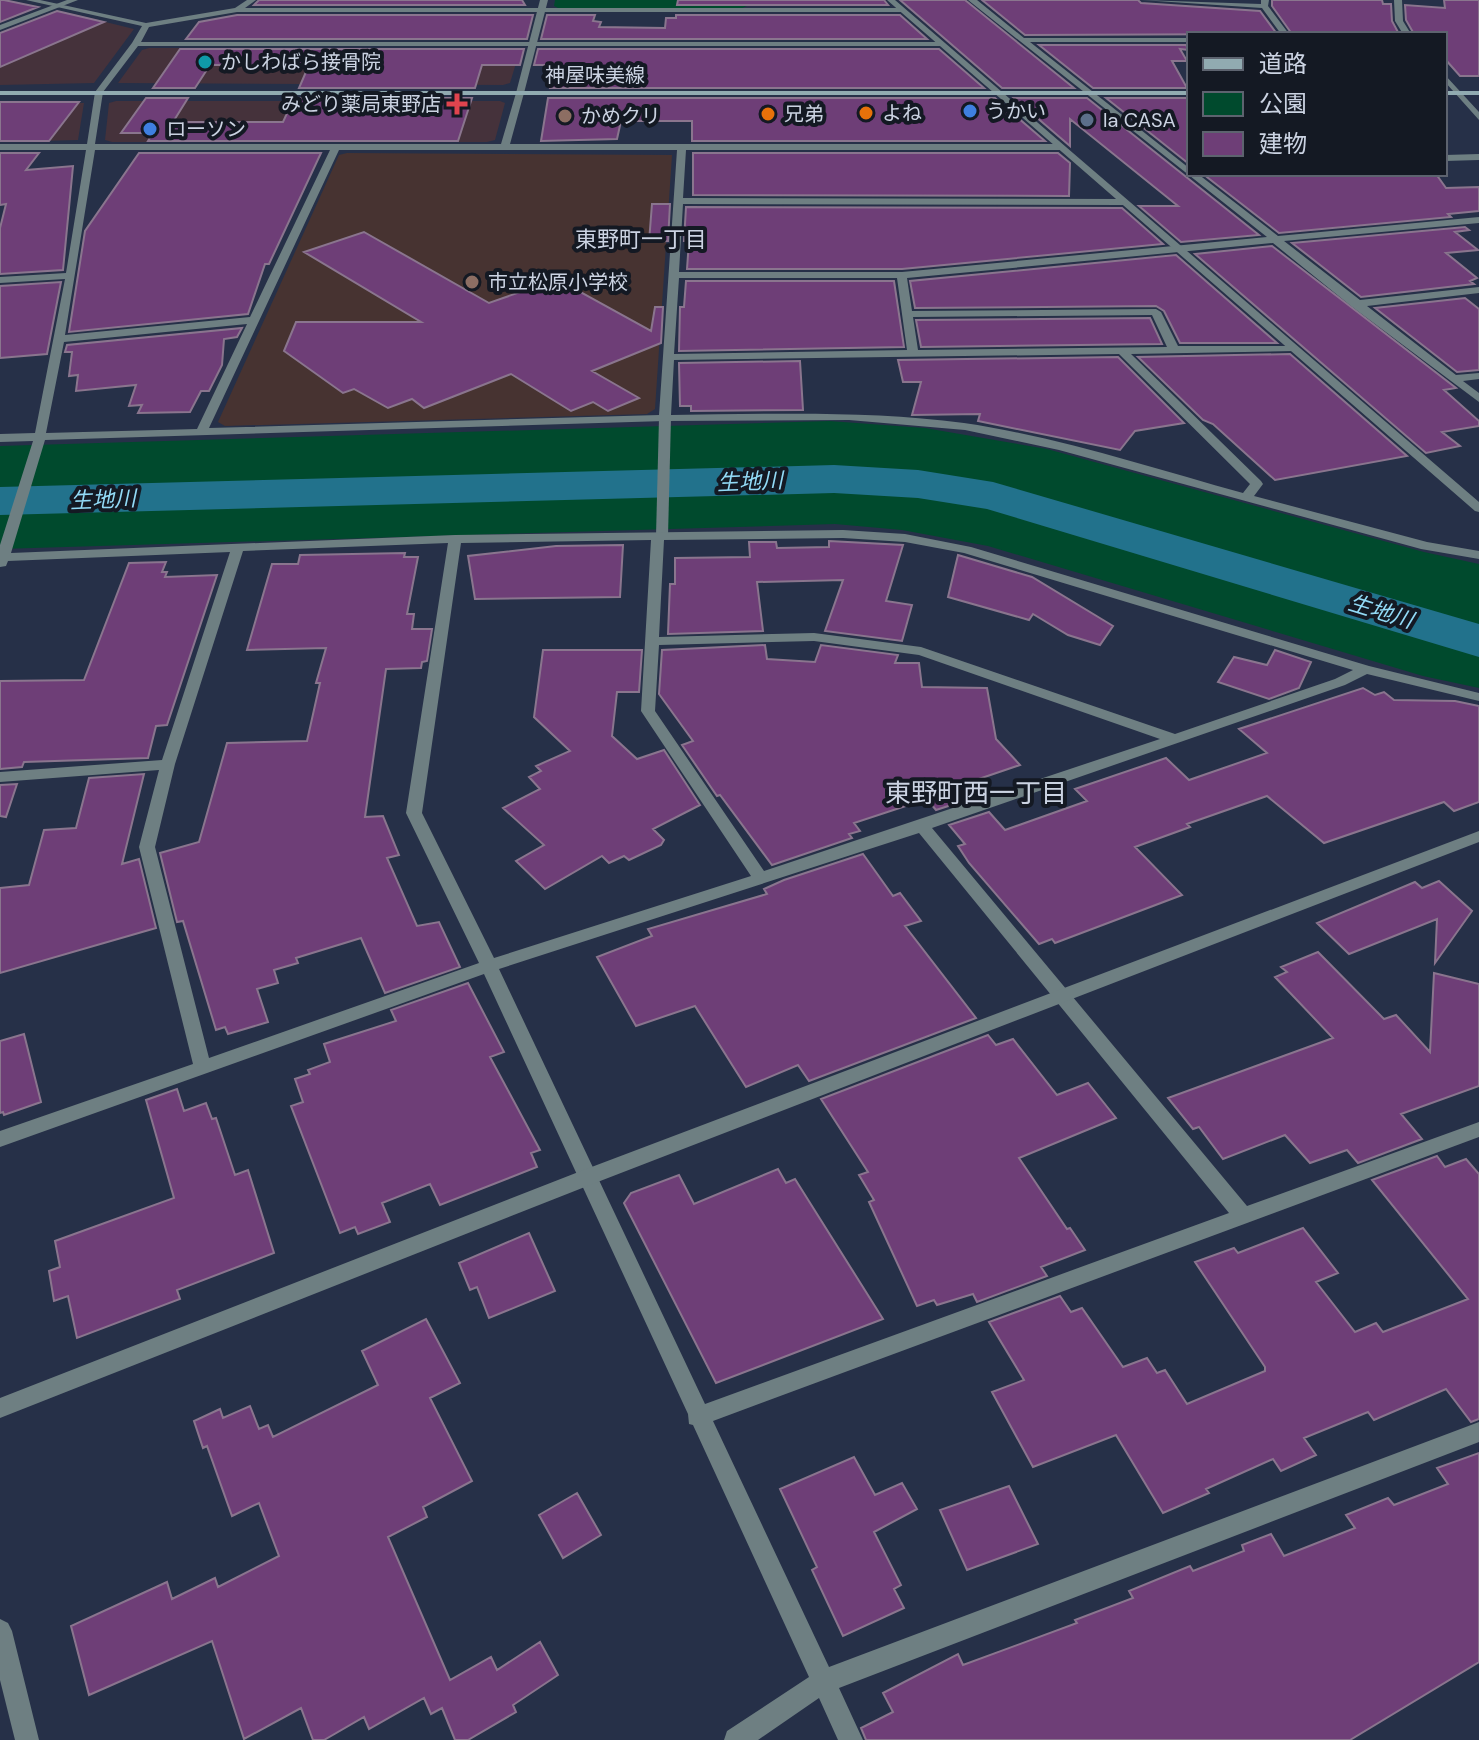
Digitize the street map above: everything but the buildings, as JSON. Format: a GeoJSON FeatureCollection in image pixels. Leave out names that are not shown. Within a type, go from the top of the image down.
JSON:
{"type":"FeatureCollection","features":[{"type":"Feature","properties":{"kind":"main road","name":"神屋味美線"},"geometry":{"type":"LineString","coordinates":[[0,93],[1187,93]]}},
{"type":"Feature","properties":{"kind":"main road"},"geometry":{"type":"LineString","coordinates":[[1447,93],[1479,93]]}},
{"type":"Feature","properties":{"kind":"street"},"geometry":{"type":"LineString","coordinates":[[30,0],[146,25],[237,10],[901,10]]}},
{"type":"Feature","properties":{"kind":"street"},"geometry":{"type":"LineString","coordinates":[[0,28],[74,0]]}},
{"type":"Feature","properties":{"kind":"street"},"geometry":{"type":"LineString","coordinates":[[237,10],[252,0]]}},
{"type":"Feature","properties":{"kind":"street"},"geometry":{"type":"LineString","coordinates":[[505,147],[544,0]]}},
{"type":"Feature","properties":{"kind":"street"},"geometry":{"type":"LineString","coordinates":[[751,10],[752,0]]}},
{"type":"Feature","properties":{"kind":"street"},"geometry":{"type":"LineString","coordinates":[[891,0],[1479,508]]}},
{"type":"Feature","properties":{"kind":"street"},"geometry":{"type":"LineString","coordinates":[[972,0],[1187,170]]}},
{"type":"Feature","properties":{"kind":"street"},"geometry":{"type":"LineString","coordinates":[[1145,0],[1264,3],[1284,32]]}},
{"type":"Feature","properties":{"kind":"street"},"geometry":{"type":"LineString","coordinates":[[1398,0],[1399,21],[1406,32]]}},
{"type":"Feature","properties":{"kind":"street"},"geometry":{"type":"LineString","coordinates":[[146,25],[136,44],[99,92],[71,276],[39,440],[2,557],[455,539],[843,534],[905,538],[966,550],[1365,669],[1479,697]]}},
{"type":"Feature","properties":{"kind":"street"},"geometry":{"type":"LineString","coordinates":[[1023,40],[1187,40]]}},
{"type":"Feature","properties":{"kind":"street"},"geometry":{"type":"LineString","coordinates":[[136,44],[940,44]]}},
{"type":"Feature","properties":{"kind":"street"},"geometry":{"type":"LineString","coordinates":[[1447,79],[1479,117]]}},
{"type":"Feature","properties":{"kind":"street"},"geometry":{"type":"LineString","coordinates":[[0,147],[1061,147]]}},
{"type":"Feature","properties":{"kind":"street"},"geometry":{"type":"LineString","coordinates":[[202,431],[335,148]]}},
{"type":"Feature","properties":{"kind":"street"},"geometry":{"type":"LineString","coordinates":[[682,148],[648,711],[760,877]]}},
{"type":"Feature","properties":{"kind":"street"},"geometry":{"type":"LineString","coordinates":[[1447,158],[1479,157]]}},
{"type":"Feature","properties":{"kind":"street"},"geometry":{"type":"LineString","coordinates":[[1172,158],[1187,158]]}},
{"type":"Feature","properties":{"kind":"street"},"geometry":{"type":"LineString","coordinates":[[1194,176],[1479,399]]}},
{"type":"Feature","properties":{"kind":"street"},"geometry":{"type":"LineString","coordinates":[[680,201],[1124,202]]}},
{"type":"Feature","properties":{"kind":"street"},"geometry":{"type":"LineString","coordinates":[[674,275],[902,275],[1479,220]]}},
{"type":"Feature","properties":{"kind":"street"},"geometry":{"type":"LineString","coordinates":[[902,275],[913,353]]}},
{"type":"Feature","properties":{"kind":"street"},"geometry":{"type":"LineString","coordinates":[[0,280],[71,276]]}},
{"type":"Feature","properties":{"kind":"street"},"geometry":{"type":"LineString","coordinates":[[1355,304],[1479,290]]}},
{"type":"Feature","properties":{"kind":"street"},"geometry":{"type":"LineString","coordinates":[[907,314],[1156,312],[1174,349]]}},
{"type":"Feature","properties":{"kind":"street"},"geometry":{"type":"LineString","coordinates":[[59,339],[254,320]]}},
{"type":"Feature","properties":{"kind":"street"},"geometry":{"type":"LineString","coordinates":[[671,357],[1293,348]]}},
{"type":"Feature","properties":{"kind":"street"},"geometry":{"type":"LineString","coordinates":[[1121,350],[1257,484],[1247,496]]}},
{"type":"Feature","properties":{"kind":"street"},"geometry":{"type":"LineString","coordinates":[[1454,379],[1479,376]]}},
{"type":"Feature","properties":{"kind":"street"},"geometry":{"type":"LineString","coordinates":[[0,438],[39,440],[202,431],[665,418],[849,417],[965,427],[1061,447],[1426,546],[1479,555]]}},
{"type":"Feature","properties":{"kind":"street"},"geometry":{"type":"LineString","coordinates":[[455,539],[414,813],[489,966],[697,1417],[851,1740]]}},
{"type":"Feature","properties":{"kind":"street"},"geometry":{"type":"LineString","coordinates":[[202,1065],[147,847],[168,764],[237,549]]}},
{"type":"Feature","properties":{"kind":"street"},"geometry":{"type":"LineString","coordinates":[[654,641],[814,637],[921,651],[1172,738]]}},
{"type":"Feature","properties":{"kind":"street"},"geometry":{"type":"LineString","coordinates":[[0,1139],[489,966],[922,826],[1340,682],[1365,669]]}},
{"type":"Feature","properties":{"kind":"street"},"geometry":{"type":"LineString","coordinates":[[0,777],[168,764]]}},
{"type":"Feature","properties":{"kind":"street"},"geometry":{"type":"LineString","coordinates":[[922,826],[1243,1215]]}},
{"type":"Feature","properties":{"kind":"street"},"geometry":{"type":"LineString","coordinates":[[0,1408],[588,1177],[1479,836]]}},
{"type":"Feature","properties":{"kind":"street"},"geometry":{"type":"LineString","coordinates":[[697,1417],[1479,1129]]}},
{"type":"Feature","properties":{"kind":"street"},"geometry":{"type":"LineString","coordinates":[[736,1740],[822,1682],[1479,1432]]}},
{"type":"Feature","properties":{"kind":"street"},"geometry":{"type":"LineString","coordinates":[[0,1631],[27,1740]]}},
{"type":"Feature","properties":{"kind":"shaded area"},"geometry":{"type":"Polygon","coordinates":[[[69,13],[134,29],[94,83],[0,85],[0,38],[69,13]]]}},
{"type":"Feature","properties":{"kind":"shaded area"},"geometry":{"type":"Polygon","coordinates":[[[142,50],[520,50],[510,83],[503,85],[118,83],[142,50]]]}},
{"type":"Feature","properties":{"kind":"shaded area"},"geometry":{"type":"Polygon","coordinates":[[[0,101],[84,103],[78,140],[0,142],[0,101]]]}},
{"type":"Feature","properties":{"kind":"shaded area"},"geometry":{"type":"Polygon","coordinates":[[[109,103],[505,103],[495,140],[487,142],[112,142],[105,140],[109,103]]]}},
{"type":"Feature","properties":{"kind":"shaded area","name":"市立松原小学校"},"geometry":{"type":"Polygon","coordinates":[[[339,155],[672,155],[655,409],[647,414],[225,426],[218,422],[339,155]]]}},
{"type":"Feature","properties":{"kind":"green space"},"geometry":{"type":"Polygon","coordinates":[[[555,0],[748,1],[747,6],[742,8],[558,8],[554,6],[555,0]]]}},
{"type":"Feature","properties":{"kind":"green space"},"geometry":{"type":"Polygon","coordinates":[[[829,421],[925,428],[1047,449],[1424,552],[1479,564],[1479,688],[1423,676],[988,546],[902,530],[835,524],[0,549],[0,446],[829,421]]]}},
{"type":"Feature","properties":{"kind":"waterway","name":"生地川"},"geometry":{"type":"LineString","coordinates":[[0,501],[834,479],[918,484],[993,496],[1479,641]]}},
{"type":"Feature","properties":{"kind":"place","name":"かしわばら接骨院"},"geometry":{"type":"Point","coordinates":[205,62]}},
{"type":"Feature","properties":{"kind":"place","name":"みどり薬局東野店"},"geometry":{"type":"Point","coordinates":[457,104]}},
{"type":"Feature","properties":{"kind":"place","name":"うかい"},"geometry":{"type":"Point","coordinates":[970,111]}},
{"type":"Feature","properties":{"kind":"place","name":"よね"},"geometry":{"type":"Point","coordinates":[866,113]}},
{"type":"Feature","properties":{"kind":"place","name":"兄弟"},"geometry":{"type":"Point","coordinates":[768,114]}},
{"type":"Feature","properties":{"kind":"place","name":"かめクリ"},"geometry":{"type":"Point","coordinates":[565,116]}},
{"type":"Feature","properties":{"kind":"place","name":"la CASA"},"geometry":{"type":"Point","coordinates":[1087,120]}},
{"type":"Feature","properties":{"kind":"place","name":"ローソン"},"geometry":{"type":"Point","coordinates":[150,129]}},
{"type":"Feature","properties":{"kind":"place","name":"市立松原小学校"},"geometry":{"type":"Point","coordinates":[472,282]}},
{"type":"Feature","properties":{"kind":"district","name":"東野町一丁目"},"geometry":{"type":"Point","coordinates":[641,239]}},
{"type":"Feature","properties":{"kind":"district","name":"東野町西一丁目"},"geometry":{"type":"Point","coordinates":[976,793]}}]}
